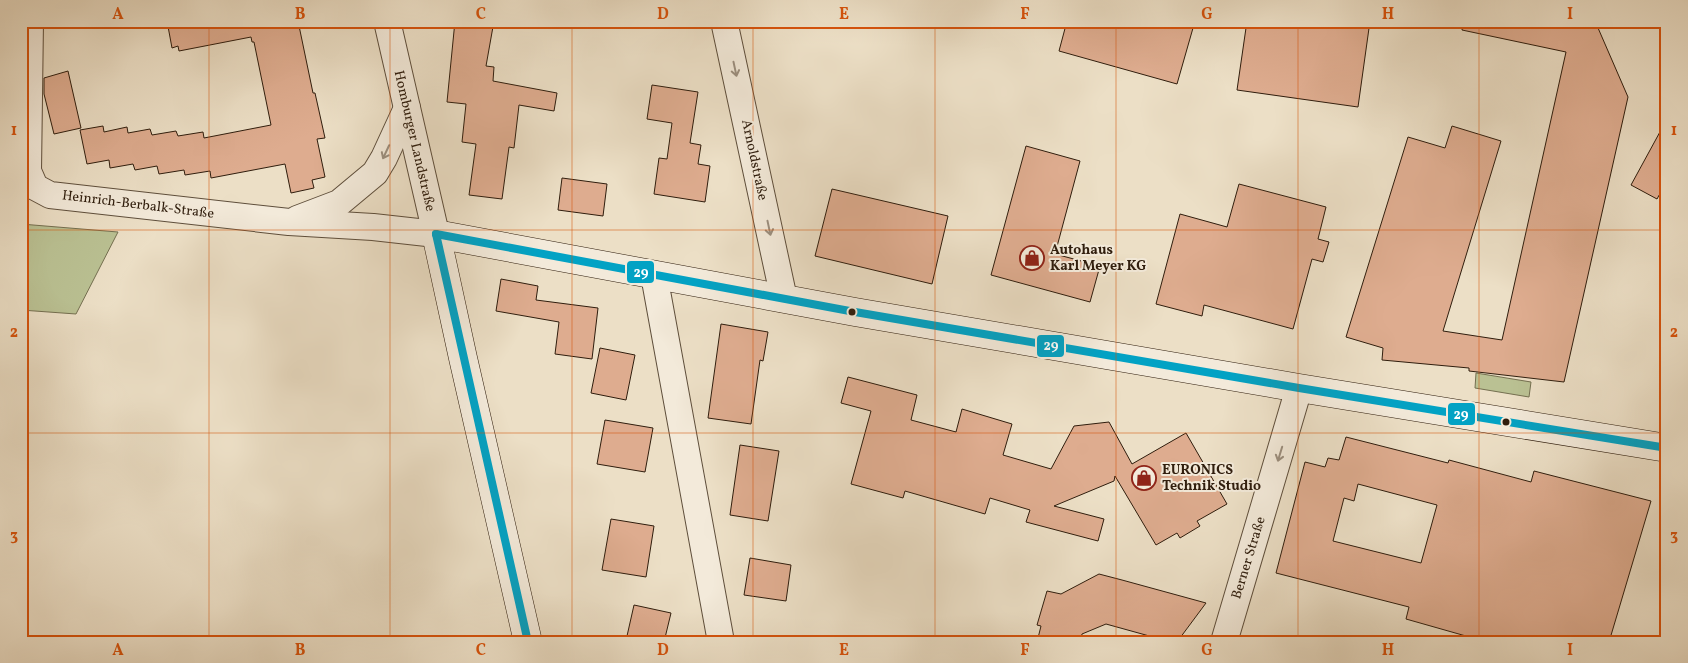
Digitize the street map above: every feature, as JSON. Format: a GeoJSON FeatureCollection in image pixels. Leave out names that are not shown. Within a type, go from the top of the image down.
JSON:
{"type":"FeatureCollection","features":[{"type":"Feature","properties":{"kind":"street","name":"Heinrich-Berbalk-Straße"},"geometry":{"type":"LineString","coordinates":[[30,21],[28,171],[35,187],[50,195],[289,222],[373,227],[436,234]]}},
{"type":"Feature","properties":{"kind":"street","name":"Homburger Landstraße"},"geometry":{"type":"LineString","coordinates":[[386,21],[528,642]]}},
{"type":"Feature","properties":{"kind":"street","name":"Arnoldstraße"},"geometry":{"type":"LineString","coordinates":[[724,21],[784,299]]}},
{"type":"Feature","properties":{"kind":"street","name":"Heinrich-Berbalk-Straße"},"geometry":{"type":"LineString","coordinates":[[289,222],[338,203],[375,173],[384,158],[406,108]]}},
{"type":"Feature","properties":{"kind":"street"},"geometry":{"type":"LineString","coordinates":[[436,234],[784,299],[1299,388],[1667,448]]}},
{"type":"Feature","properties":{"kind":"street"},"geometry":{"type":"LineString","coordinates":[[654,275],[721,642]]}},
{"type":"Feature","properties":{"kind":"street","name":"Berner Straße"},"geometry":{"type":"LineString","coordinates":[[1224,642],[1299,388]]}},
{"type":"Feature","properties":{"kind":"green space"},"geometry":{"type":"Polygon","coordinates":[[[21,224],[118,232],[76,314],[21,310],[21,224]]]}},
{"type":"Feature","properties":{"kind":"green space"},"geometry":{"type":"Polygon","coordinates":[[[1476,373],[1531,382],[1529,397],[1475,388],[1476,373]]]}},
{"type":"Feature","properties":{"kind":"building"},"geometry":{"type":"Polygon","coordinates":[[[167,21],[298,21],[313,93],[315,93],[325,138],[317,139],[325,177],[312,180],[314,188],[291,193],[285,164],[211,178],[210,171],[185,175],[184,170],[159,174],[157,166],[135,170],[133,164],[110,168],[109,160],[87,164],[80,130],[103,126],[104,132],[127,127],[128,133],[150,129],[152,135],[176,131],[178,136],[203,132],[204,138],[271,125],[254,42],[252,42],[251,37],[179,51],[178,46],[172,48],[167,21]]]}},
{"type":"Feature","properties":{"kind":"building"},"geometry":{"type":"Polygon","coordinates":[[[455,21],[494,21],[486,66],[494,67],[493,81],[557,93],[554,111],[519,105],[514,148],[509,147],[502,199],[469,195],[476,144],[462,142],[466,104],[447,102],[455,21]]]}},
{"type":"Feature","properties":{"kind":"building"},"geometry":{"type":"Polygon","coordinates":[[[1067,21],[1195,21],[1177,84],[1059,51],[1067,21]]]}},
{"type":"Feature","properties":{"kind":"building"},"geometry":{"type":"Polygon","coordinates":[[[1247,21],[1370,21],[1358,107],[1237,90],[1247,21]]]}},
{"type":"Feature","properties":{"kind":"building"},"geometry":{"type":"Polygon","coordinates":[[[1463,21],[1595,21],[1628,97],[1564,382],[1469,371],[1469,368],[1382,360],[1383,348],[1346,337],[1408,137],[1445,148],[1452,126],[1501,141],[1443,331],[1502,340],[1566,52],[1462,30],[1463,21]]]}},
{"type":"Feature","properties":{"kind":"building"},"geometry":{"type":"Polygon","coordinates":[[[68,71],[81,128],[54,134],[44,94],[44,78],[68,71]]]}},
{"type":"Feature","properties":{"kind":"building"},"geometry":{"type":"Polygon","coordinates":[[[652,85],[698,92],[690,143],[701,145],[698,164],[710,166],[705,202],[654,194],[659,158],[667,159],[672,123],[647,119],[652,85]]]}},
{"type":"Feature","properties":{"kind":"building"},"geometry":{"type":"Polygon","coordinates":[[[1667,119],[1667,181],[1657,199],[1631,185],[1667,119]]]}},
{"type":"Feature","properties":{"kind":"building"},"geometry":{"type":"Polygon","coordinates":[[[1026,146],[1080,161],[1055,254],[1100,266],[1090,302],[991,275],[1026,146]]]}},
{"type":"Feature","properties":{"kind":"building"},"geometry":{"type":"Polygon","coordinates":[[[562,178],[607,184],[603,216],[558,210],[562,178]]]}},
{"type":"Feature","properties":{"kind":"building"},"geometry":{"type":"Polygon","coordinates":[[[1239,184],[1326,207],[1318,239],[1329,242],[1323,262],[1312,259],[1293,329],[1204,305],[1202,316],[1156,304],[1180,214],[1227,227],[1239,184]]]}},
{"type":"Feature","properties":{"kind":"building"},"geometry":{"type":"Polygon","coordinates":[[[832,189],[948,216],[932,284],[815,256],[832,189]]]}},
{"type":"Feature","properties":{"kind":"building"},"geometry":{"type":"Polygon","coordinates":[[[501,279],[538,286],[536,300],[598,308],[592,359],[555,354],[559,322],[496,311],[501,279]]]}},
{"type":"Feature","properties":{"kind":"building"},"geometry":{"type":"Polygon","coordinates":[[[721,324],[768,332],[763,361],[760,360],[751,424],[708,418],[721,324]]]}},
{"type":"Feature","properties":{"kind":"building"},"geometry":{"type":"Polygon","coordinates":[[[600,348],[635,355],[626,400],[591,393],[600,348]]]}},
{"type":"Feature","properties":{"kind":"building"},"geometry":{"type":"Polygon","coordinates":[[[848,377],[917,395],[911,420],[956,432],[962,409],[1012,424],[1003,455],[1051,469],[1074,426],[1109,422],[1132,464],[1186,433],[1227,504],[1197,521],[1200,526],[1180,538],[1177,533],[1156,545],[1115,476],[1114,481],[1054,506],[1104,519],[1098,541],[1026,522],[1030,510],[990,498],[985,514],[905,491],[903,498],[851,484],[871,411],[841,403],[848,377]]]}},
{"type":"Feature","properties":{"kind":"building"},"geometry":{"type":"Polygon","coordinates":[[[605,420],[653,428],[645,472],[597,464],[605,420]]]}},
{"type":"Feature","properties":{"kind":"building"},"geometry":{"type":"Polygon","coordinates":[[[1346,437],[1448,463],[1449,460],[1531,482],[1534,471],[1651,501],[1609,642],[1487,642],[1406,619],[1409,607],[1276,573],[1305,462],[1325,467],[1328,458],[1339,460],[1346,437]],[[1358,484],[1354,501],[1344,498],[1333,541],[1421,563],[1437,505],[1358,484]]]}},
{"type":"Feature","properties":{"kind":"building"},"geometry":{"type":"Polygon","coordinates":[[[740,445],[779,451],[768,521],[730,515],[740,445]]]}},
{"type":"Feature","properties":{"kind":"building"},"geometry":{"type":"Polygon","coordinates":[[[611,519],[654,526],[646,577],[602,570],[611,519]]]}},
{"type":"Feature","properties":{"kind":"building"},"geometry":{"type":"Polygon","coordinates":[[[750,558],[791,565],[786,601],[744,595],[750,558]]]}},
{"type":"Feature","properties":{"kind":"building"},"geometry":{"type":"Polygon","coordinates":[[[1099,574],[1206,603],[1177,642],[1106,624],[1082,634],[1080,642],[1037,642],[1041,626],[1037,625],[1047,591],[1061,594],[1099,574]]]}},
{"type":"Feature","properties":{"kind":"building"},"geometry":{"type":"Polygon","coordinates":[[[634,605],[671,613],[664,642],[654,642],[627,636],[634,605]]]}},
{"type":"Feature","properties":{"kind":"transit line","name":"29"},"geometry":{"type":"LineString","coordinates":[[436,234],[855,312],[1299,388],[1667,448]]}},
{"type":"Feature","properties":{"kind":"transit line","name":"29"},"geometry":{"type":"LineString","coordinates":[[436,234],[528,642]]}},
{"type":"Feature","properties":{"kind":"place","name":"Autohaus Karl Meyer KG"},"geometry":{"type":"Point","coordinates":[1032,258]}},
{"type":"Feature","properties":{"kind":"place","name":"EURONICS Technik Studio"},"geometry":{"type":"Point","coordinates":[1144,478]}}]}
